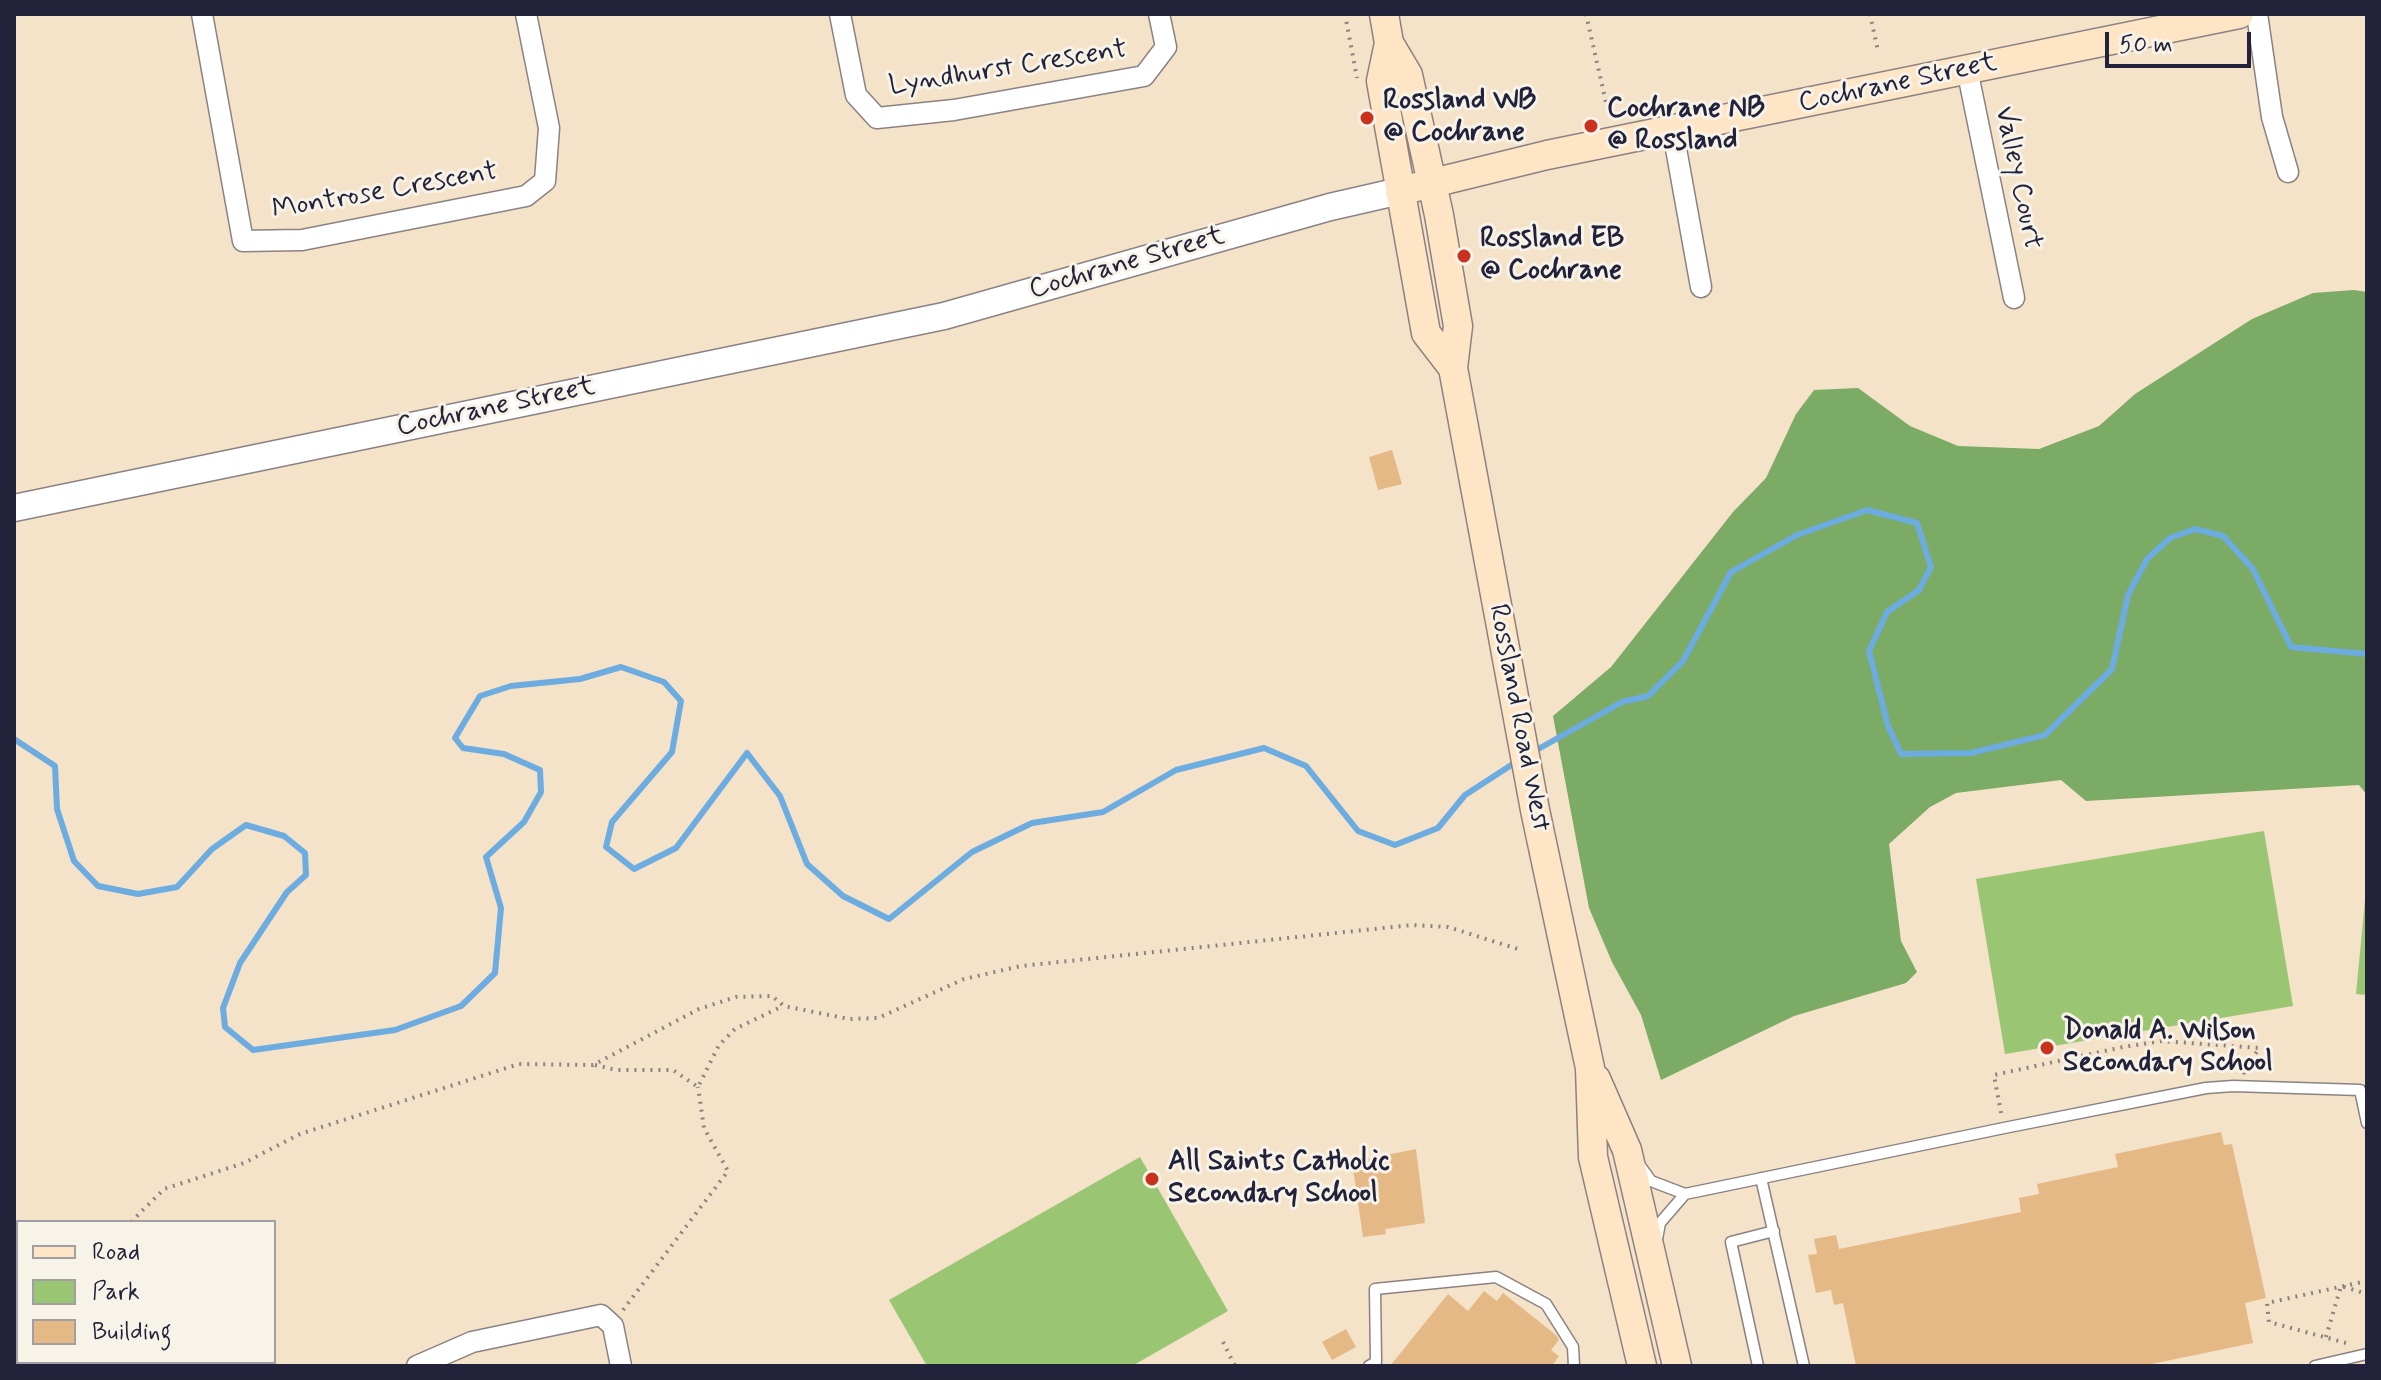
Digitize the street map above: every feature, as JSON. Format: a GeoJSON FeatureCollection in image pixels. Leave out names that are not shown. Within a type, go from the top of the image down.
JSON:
{"type":"FeatureCollection","features":[{"type":"Feature","properties":{"kind":"main road","name":"Rossland Road West"},"geometry":{"type":"LineString","coordinates":[[1384,14],[1389,43],[1408,75],[1431,182],[1458,326],[1453,368],[1516,715],[1590,1068],[1593,1157],[1642,1366]]}},
{"type":"Feature","properties":{"kind":"main road","name":"Cochrane Street"},"geometry":{"type":"LineString","coordinates":[[1400,191],[1547,155],[1673,132],[2239,14]]}},
{"type":"Feature","properties":{"kind":"main road","name":"Rossland Road West"},"geometry":{"type":"LineString","coordinates":[[1389,43],[1381,81],[1426,333],[1453,368]]}},
{"type":"Feature","properties":{"kind":"main road","name":"Rossland Road West"},"geometry":{"type":"LineString","coordinates":[[1590,1068],[1627,1150],[1677,1366]]}},
{"type":"Feature","properties":{"kind":"street","name":"Montrose Crescent"},"geometry":{"type":"LineString","coordinates":[[202,14],[243,241],[302,240],[511,199],[526,196],[545,181],[549,128],[526,14]]}},
{"type":"Feature","properties":{"kind":"street","name":"Lyndhurst Crescent"},"geometry":{"type":"LineString","coordinates":[[840,14],[856,95],[877,118],[954,110],[1144,76],[1166,47],[1159,14]]}},
{"type":"Feature","properties":{"kind":"street"},"geometry":{"type":"LineString","coordinates":[[2257,14],[2272,117],[2288,172]]}},
{"type":"Feature","properties":{"kind":"street","name":"Valley Court"},"geometry":{"type":"LineString","coordinates":[[1967,69],[2014,298]]}},
{"type":"Feature","properties":{"kind":"street"},"geometry":{"type":"LineString","coordinates":[[1673,132],[1701,287]]}},
{"type":"Feature","properties":{"kind":"street","name":"Cochrane Street"},"geometry":{"type":"LineString","coordinates":[[14,508],[944,316],[1330,207],[1400,191]]}},
{"type":"Feature","properties":{"kind":"street"},"geometry":{"type":"LineString","coordinates":[[417,1366],[472,1342],[601,1315],[613,1326],[621,1366]]}},
{"type":"Feature","properties":{"kind":"lane"},"geometry":{"type":"LineString","coordinates":[[1627,1150],[1651,1181],[1685,1194],[2206,1088],[2363,1090],[2367,1123]]}},
{"type":"Feature","properties":{"kind":"lane"},"geometry":{"type":"LineString","coordinates":[[1761,1178],[1804,1366]]}},
{"type":"Feature","properties":{"kind":"lane"},"geometry":{"type":"LineString","coordinates":[[1652,1259],[1660,1223],[1685,1194]]}},
{"type":"Feature","properties":{"kind":"lane"},"geometry":{"type":"LineString","coordinates":[[1758,1366],[1731,1242],[1774,1231]]}},
{"type":"Feature","properties":{"kind":"lane"},"geometry":{"type":"LineString","coordinates":[[1369,1366],[1376,1362],[1375,1289],[1496,1277],[1546,1304],[1573,1347],[1574,1366]]}},
{"type":"Feature","properties":{"kind":"lane"},"geometry":{"type":"LineString","coordinates":[[2315,1366],[2367,1354]]}},
{"type":"Feature","properties":{"kind":"path"},"geometry":{"type":"LineString","coordinates":[[1586,14],[1607,107]]}},
{"type":"Feature","properties":{"kind":"path"},"geometry":{"type":"LineString","coordinates":[[1870,14],[1878,51]]}},
{"type":"Feature","properties":{"kind":"path"},"geometry":{"type":"LineString","coordinates":[[593,1065],[699,1009],[736,997],[772,996],[784,1006],[849,1019],[878,1018],[964,979],[1021,966],[1412,925],[1448,927],[1521,950]]}},
{"type":"Feature","properties":{"kind":"path"},"geometry":{"type":"LineString","coordinates":[[613,1326],[728,1171],[704,1128],[698,1087],[719,1045],[735,1029],[784,1006]]}},
{"type":"Feature","properties":{"kind":"path"},"geometry":{"type":"LineString","coordinates":[[2004,1128],[1994,1075],[2123,1047],[2162,1041],[2259,1048],[2233,1086]]}},
{"type":"Feature","properties":{"kind":"path"},"geometry":{"type":"LineString","coordinates":[[133,1220],[148,1201],[164,1189],[244,1163],[300,1134],[519,1064],[673,1070],[698,1087]]}},
{"type":"Feature","properties":{"kind":"path"},"geometry":{"type":"LineString","coordinates":[[2353,1345],[2269,1322],[2267,1303],[2367,1281]]}},
{"type":"Feature","properties":{"kind":"path"},"geometry":{"type":"LineString","coordinates":[[2341,1286],[2367,1294]]}},
{"type":"Feature","properties":{"kind":"path"},"geometry":{"type":"LineString","coordinates":[[2326,1337],[2341,1286]]}},
{"type":"Feature","properties":{"kind":"path"},"geometry":{"type":"LineString","coordinates":[[1223,1342],[1235,1366]]}},
{"type":"Feature","properties":{"kind":"green space"},"geometry":{"type":"Polygon","coordinates":[[[2367,292],[2367,795],[2359,785],[2086,801],[2061,780],[1956,793],[1930,807],[1889,844],[1901,941],[1917,972],[1906,983],[1794,1016],[1661,1080],[1641,1015],[1612,962],[1589,908],[1553,716],[1611,667],[1733,512],[1766,478],[1796,414],[1814,390],[1858,388],[1910,426],[1958,446],[2039,449],[2099,426],[2135,394],[2252,319],[2313,293],[2367,292]]]}},
{"type":"Feature","properties":{"kind":"green space"},"geometry":{"type":"Polygon","coordinates":[[[2264,831],[2293,1006],[2005,1054],[1976,879],[2264,831]]]}},
{"type":"Feature","properties":{"kind":"green space"},"geometry":{"type":"Polygon","coordinates":[[[2367,890],[2367,995],[2356,994],[2367,890]]]}},
{"type":"Feature","properties":{"kind":"green space"},"geometry":{"type":"Polygon","coordinates":[[[1140,1157],[1228,1311],[1132,1366],[927,1366],[889,1300],[1140,1157]]]}},
{"type":"Feature","properties":{"kind":"building"},"geometry":{"type":"Polygon","coordinates":[[[1392,450],[1402,484],[1378,490],[1369,457],[1392,450]]]}},
{"type":"Feature","properties":{"kind":"building"},"geometry":{"type":"Polygon","coordinates":[[[2221,1132],[2224,1145],[2232,1144],[2266,1298],[2245,1303],[2253,1343],[2142,1366],[1856,1366],[1843,1303],[1834,1305],[1831,1290],[1816,1293],[1808,1255],[1817,1254],[1814,1239],[1836,1235],[1839,1249],[2021,1212],[2019,1198],[2039,1194],[2037,1184],[2118,1167],[2115,1154],[2221,1132]]]}},
{"type":"Feature","properties":{"kind":"building"},"geometry":{"type":"Polygon","coordinates":[[[1416,1149],[1425,1223],[1385,1229],[1386,1234],[1363,1237],[1352,1162],[1416,1149]]]}},
{"type":"Feature","properties":{"kind":"building"},"geometry":{"type":"Polygon","coordinates":[[[1484,1291],[1497,1301],[1503,1293],[1556,1335],[1559,1340],[1551,1350],[1559,1356],[1552,1366],[1390,1366],[1448,1294],[1468,1311],[1484,1291]]]}},
{"type":"Feature","properties":{"kind":"building"},"geometry":{"type":"Polygon","coordinates":[[[1346,1329],[1356,1347],[1332,1360],[1322,1342],[1346,1329]]]}},
{"type":"Feature","properties":{"kind":"waterway"},"geometry":{"type":"LineString","coordinates":[[1533,752],[1622,702],[1648,696],[1683,661],[1731,572],[1797,535],[1867,510],[1917,523],[1931,567],[1919,590],[1887,612],[1869,651],[1888,726],[1901,754],[1971,753],[2045,735],[2112,669],[2128,595],[2147,559],[2170,538],[2195,529],[2223,536],[2253,569],[2291,647],[2367,654]]}},
{"type":"Feature","properties":{"kind":"waterway"},"geometry":{"type":"LineString","coordinates":[[14,739],[55,766],[57,809],[74,861],[98,886],[138,894],[177,887],[212,849],[246,825],[284,836],[305,853],[306,875],[287,892],[240,963],[223,1008],[225,1027],[253,1050],[395,1030],[461,1006],[495,973],[501,908],[486,857],[524,822],[541,792],[540,770],[504,754],[463,748],[455,738],[480,696],[511,686],[580,679],[621,667],[664,682],[681,701],[672,752],[612,822],[606,847],[634,869],[676,848],[747,753],[780,796],[807,864],[843,896],[889,919],[972,852],[1032,823],[1103,812],[1176,770],[1264,748],[1306,766],[1358,831],[1395,845],[1438,828],[1465,795],[1516,762]]}},
{"type":"Feature","properties":{"kind":"place","name":"Rossland WB @ Cochrane"},"geometry":{"type":"Point","coordinates":[1367,118]}},
{"type":"Feature","properties":{"kind":"place","name":"Cochrane NB @ Rossland"},"geometry":{"type":"Point","coordinates":[1591,126]}},
{"type":"Feature","properties":{"kind":"place","name":"Rossland EB @ Cochrane"},"geometry":{"type":"Point","coordinates":[1464,256]}},
{"type":"Feature","properties":{"kind":"place","name":"Donald A. Wilson Secondary School"},"geometry":{"type":"Point","coordinates":[2047,1048]}},
{"type":"Feature","properties":{"kind":"place","name":"All Saints Catholic Secondary School"},"geometry":{"type":"Point","coordinates":[1152,1179]}}]}
